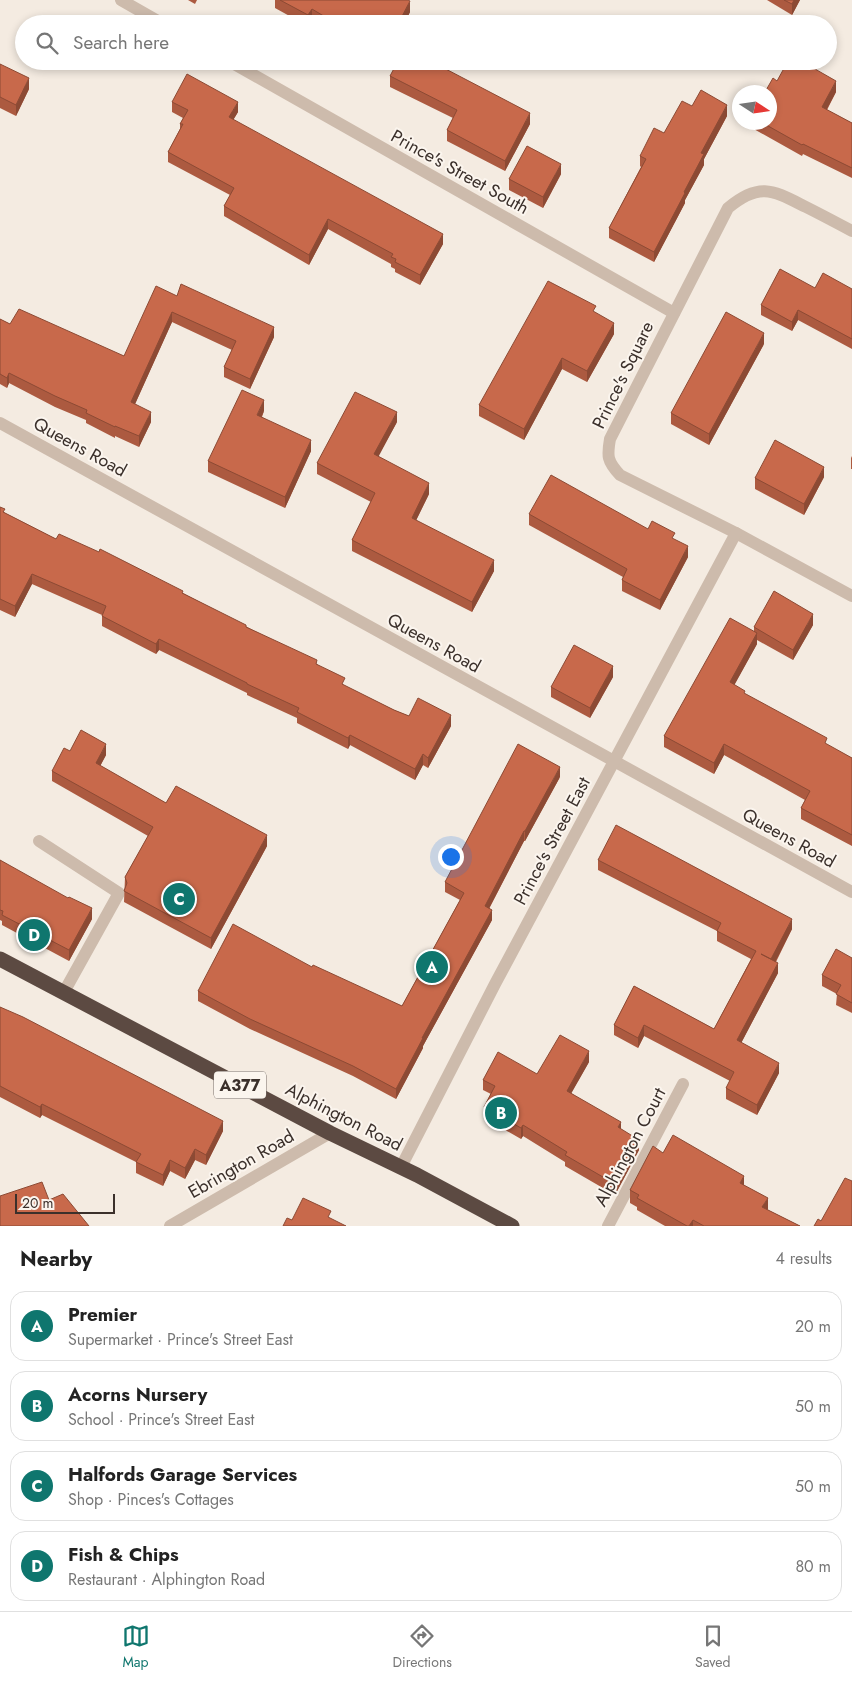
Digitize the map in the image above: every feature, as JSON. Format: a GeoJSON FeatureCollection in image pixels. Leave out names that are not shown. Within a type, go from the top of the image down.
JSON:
{"type":"FeatureCollection","features":[{"type":"Feature","properties":{"kind":"highway","name":"Alphington Road"},"geometry":{"type":"LineString","coordinates":[[0,959],[330,1133],[401,1167],[512,1226]]}},
{"type":"Feature","properties":{"kind":"street"},"geometry":{"type":"LineString","coordinates":[[121,0],[147,15]]}},
{"type":"Feature","properties":{"kind":"street","name":"Prince's Street South"},"geometry":{"type":"LineString","coordinates":[[245,70],[674,312]]}},
{"type":"Feature","properties":{"kind":"street","name":"Prince's Square"},"geometry":{"type":"LineString","coordinates":[[852,231],[777,192],[760,191],[742,197],[728,208],[610,439],[607,454],[611,466],[620,475],[736,533],[852,596]]}},
{"type":"Feature","properties":{"kind":"street","name":"Queens Road"},"geometry":{"type":"LineString","coordinates":[[0,423],[852,892]]}},
{"type":"Feature","properties":{"kind":"street","name":"Prince's Street East"},"geometry":{"type":"LineString","coordinates":[[401,1167],[495,984],[736,533]]}},
{"type":"Feature","properties":{"kind":"street"},"geometry":{"type":"LineString","coordinates":[[39,841],[119,893],[64,992]]}},
{"type":"Feature","properties":{"kind":"street","name":"Alphington Court"},"geometry":{"type":"LineString","coordinates":[[608,1226],[683,1084]]}},
{"type":"Feature","properties":{"kind":"street","name":"Ebrington Road"},"geometry":{"type":"LineString","coordinates":[[170,1226],[330,1133]]}},
{"type":"Feature","properties":{"kind":"building"},"geometry":{"type":"Polygon","coordinates":[[[280,0],[410,1],[403,15],[322,15],[312,9],[308,15],[280,0]]]}},
{"type":"Feature","properties":{"kind":"building"},"geometry":{"type":"Polygon","coordinates":[[[784,0],[794,0],[792,4],[784,0]]]}},
{"type":"Feature","properties":{"kind":"building"},"geometry":{"type":"Polygon","coordinates":[[[0,64],[29,78],[16,105],[0,97],[0,64]]]}},
{"type":"Feature","properties":{"kind":"building"},"geometry":{"type":"Polygon","coordinates":[[[393,70],[448,70],[530,113],[505,161],[447,130],[457,110],[390,76],[393,70]]]}},
{"type":"Feature","properties":{"kind":"building"},"geometry":{"type":"Polygon","coordinates":[[[783,70],[817,70],[836,81],[822,107],[852,123],[852,168],[802,145],[775,130],[777,130],[777,85],[769,85],[773,78],[777,81],[783,70]]]}},
{"type":"Feature","properties":{"kind":"building"},"geometry":{"type":"Polygon","coordinates":[[[187,74],[238,102],[229,117],[443,234],[420,275],[395,262],[396,259],[391,257],[393,254],[328,219],[309,255],[224,206],[234,188],[168,152],[183,124],[180,124],[188,110],[172,102],[187,74]]]}},
{"type":"Feature","properties":{"kind":"building"},"geometry":{"type":"Polygon","coordinates":[[[701,90],[727,105],[701,153],[704,154],[654,252],[609,228],[646,159],[640,156],[654,128],[664,133],[682,101],[692,106],[701,90]]]}},
{"type":"Feature","properties":{"kind":"building"},"geometry":{"type":"Polygon","coordinates":[[[527,146],[561,164],[543,197],[509,179],[527,146]]]}},
{"type":"Feature","properties":{"kind":"building"},"geometry":{"type":"Polygon","coordinates":[[[780,269],[815,288],[823,273],[852,289],[852,339],[798,310],[792,322],[761,305],[780,269]]]}},
{"type":"Feature","properties":{"kind":"building"},"geometry":{"type":"Polygon","coordinates":[[[548,281],[596,306],[593,311],[614,323],[587,371],[562,358],[524,429],[479,405],[548,281]]]}},
{"type":"Feature","properties":{"kind":"building"},"geometry":{"type":"Polygon","coordinates":[[[181,284],[274,327],[250,379],[224,367],[236,341],[172,312],[131,402],[151,412],[139,436],[86,413],[87,410],[9,373],[7,378],[0,374],[0,319],[10,324],[19,309],[124,356],[156,286],[177,296],[181,284]]]}},
{"type":"Feature","properties":{"kind":"building"},"geometry":{"type":"Polygon","coordinates":[[[726,312],[764,333],[709,434],[671,413],[726,312]]]}},
{"type":"Feature","properties":{"kind":"building"},"geometry":{"type":"Polygon","coordinates":[[[242,390],[264,400],[257,415],[311,440],[285,497],[208,461],[242,390]]]}},
{"type":"Feature","properties":{"kind":"building"},"geometry":{"type":"Polygon","coordinates":[[[355,392],[397,412],[374,454],[429,483],[412,518],[494,560],[472,602],[352,540],[375,493],[317,463],[355,392]]]}},
{"type":"Feature","properties":{"kind":"building"},"geometry":{"type":"Polygon","coordinates":[[[775,440],[824,467],[804,504],[755,478],[775,440]]]}},
{"type":"Feature","properties":{"kind":"building"},"geometry":{"type":"Polygon","coordinates":[[[551,475],[648,529],[652,521],[675,533],[672,538],[688,546],[660,600],[622,580],[627,569],[529,514],[551,475]]]}},
{"type":"Feature","properties":{"kind":"building"},"geometry":{"type":"Polygon","coordinates":[[[0,507],[5,509],[3,512],[56,539],[59,534],[99,552],[100,549],[183,591],[182,593],[246,625],[246,627],[317,660],[316,664],[345,678],[342,684],[394,710],[409,716],[418,698],[451,715],[428,758],[423,754],[415,769],[350,735],[348,738],[297,712],[299,708],[159,639],[156,644],[102,616],[106,606],[32,574],[15,606],[0,599],[0,507]]]}},
{"type":"Feature","properties":{"kind":"building"},"geometry":{"type":"Polygon","coordinates":[[[774,591],[813,614],[793,650],[754,627],[774,591]]]}},
{"type":"Feature","properties":{"kind":"building"},"geometry":{"type":"Polygon","coordinates":[[[730,618],[757,633],[730,682],[745,691],[744,693],[827,738],[825,743],[852,758],[852,835],[801,808],[810,791],[724,744],[714,763],[664,736],[730,618]]]}},
{"type":"Feature","properties":{"kind":"building"},"geometry":{"type":"Polygon","coordinates":[[[574,645],[613,666],[590,708],[551,687],[574,645]]]}},
{"type":"Feature","properties":{"kind":"building"},"geometry":{"type":"Polygon","coordinates":[[[81,730],[106,744],[96,763],[166,803],[176,786],[267,835],[211,938],[124,891],[127,883],[125,877],[153,827],[52,771],[64,748],[70,751],[81,730]]]}},
{"type":"Feature","properties":{"kind":"building"},"geometry":{"type":"Polygon","coordinates":[[[518,744],[560,767],[485,906],[492,910],[396,1089],[353,1066],[250,1019],[198,991],[233,924],[312,967],[313,965],[402,1006],[464,893],[445,882],[518,744]]]}},
{"type":"Feature","properties":{"kind":"building"},"geometry":{"type":"Polygon","coordinates":[[[616,825],[792,919],[771,959],[761,954],[778,963],[737,1040],[779,1063],[757,1105],[726,1088],[734,1072],[644,1025],[638,1038],[614,1025],[634,986],[714,1029],[756,951],[717,931],[721,923],[598,860],[616,825]]]}},
{"type":"Feature","properties":{"kind":"building"},"geometry":{"type":"Polygon","coordinates":[[[0,860],[68,898],[92,908],[69,950],[2,915],[3,911],[0,910],[0,860]]]}},
{"type":"Feature","properties":{"kind":"building"},"geometry":{"type":"Polygon","coordinates":[[[836,949],[852,958],[852,1003],[836,994],[841,985],[822,975],[836,949]]]}},
{"type":"Feature","properties":{"kind":"building"},"geometry":{"type":"Polygon","coordinates":[[[0,1007],[23,1017],[223,1121],[206,1155],[195,1149],[185,1168],[170,1160],[163,1175],[136,1162],[141,1154],[42,1104],[40,1107],[0,1086],[0,1007]]]}},
{"type":"Feature","properties":{"kind":"building"},"geometry":{"type":"Polygon","coordinates":[[[560,1035],[589,1051],[567,1091],[621,1122],[618,1127],[639,1140],[615,1184],[565,1155],[567,1152],[523,1125],[521,1128],[484,1107],[495,1086],[483,1080],[498,1052],[537,1074],[560,1035]]]}},
{"type":"Feature","properties":{"kind":"building"},"geometry":{"type":"Polygon","coordinates":[[[673,1135],[744,1176],[740,1183],[768,1198],[762,1207],[800,1226],[704,1226],[693,1220],[687,1226],[637,1198],[639,1195],[630,1190],[653,1146],[663,1153],[673,1135]]]}},
{"type":"Feature","properties":{"kind":"building"},"geometry":{"type":"Polygon","coordinates":[[[845,1178],[852,1181],[852,1226],[814,1226],[818,1219],[821,1221],[845,1178]]]}},
{"type":"Feature","properties":{"kind":"building"},"geometry":{"type":"Polygon","coordinates":[[[42,1182],[49,1200],[63,1194],[89,1226],[0,1226],[0,1196],[42,1182]]]}},
{"type":"Feature","properties":{"kind":"building"},"geometry":{"type":"Polygon","coordinates":[[[303,1198],[331,1211],[328,1217],[346,1226],[283,1226],[287,1218],[292,1220],[303,1198]]]}},
{"type":"Feature","properties":{"kind":"place","name":"Halfords Garage Services"},"geometry":{"type":"Point","coordinates":[179,899]}},
{"type":"Feature","properties":{"kind":"place","name":"Fish & Chips"},"geometry":{"type":"Point","coordinates":[34,935]}},
{"type":"Feature","properties":{"kind":"place","name":"Premier"},"geometry":{"type":"Point","coordinates":[432,967]}},
{"type":"Feature","properties":{"kind":"place","name":"Acorns Nursery"},"geometry":{"type":"Point","coordinates":[501,1113]}}]}
